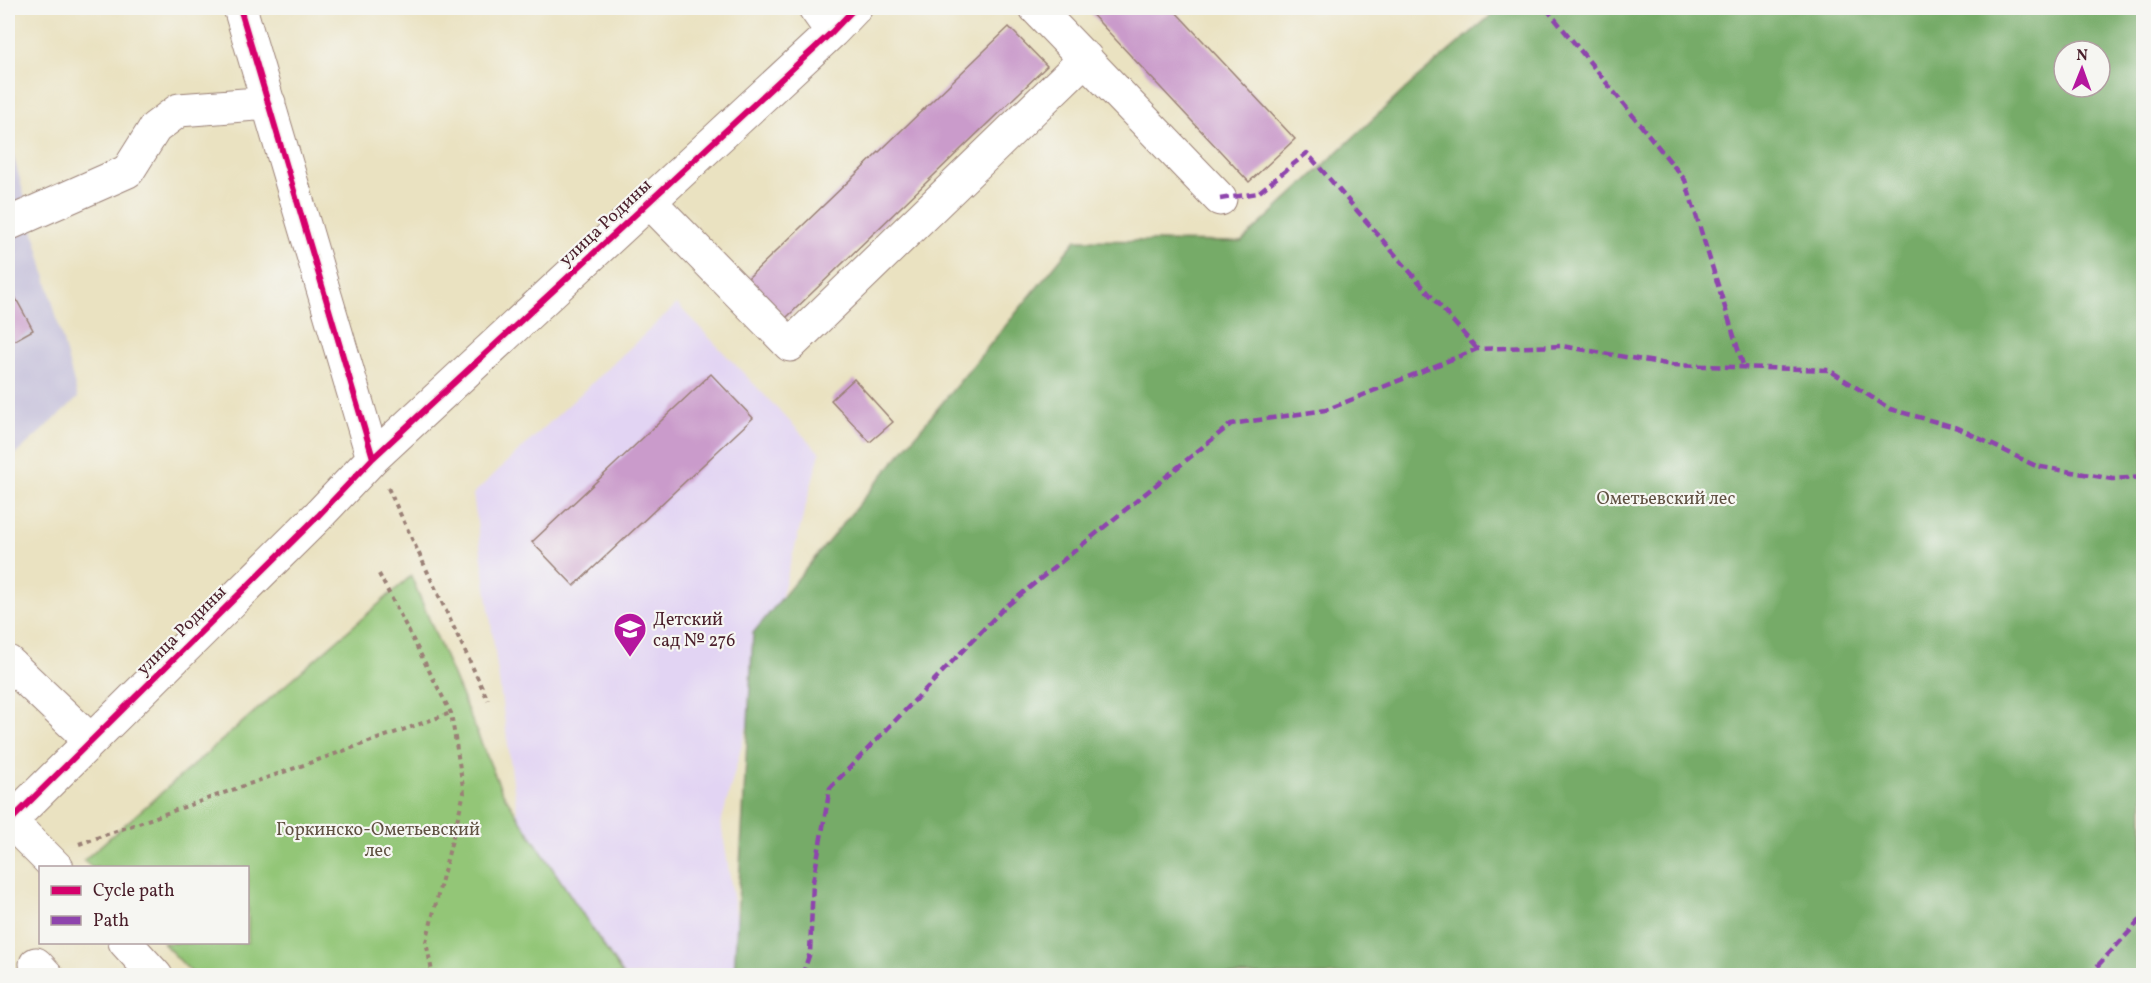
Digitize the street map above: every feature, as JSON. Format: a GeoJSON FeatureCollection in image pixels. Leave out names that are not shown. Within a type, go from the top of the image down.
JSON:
{"type":"FeatureCollection","features":[{"type":"Feature","properties":{"kind":"street"},"geometry":{"type":"LineString","coordinates":[[240,8],[373,458]]}},
{"type":"Feature","properties":{"kind":"street","name":"улица Родины"},"geometry":{"type":"LineString","coordinates":[[9,822],[318,516],[373,458],[649,201],[823,20],[855,8]]}},
{"type":"Feature","properties":{"kind":"street"},"geometry":{"type":"LineString","coordinates":[[1036,8],[1221,200]]}},
{"type":"Feature","properties":{"kind":"street"},"geometry":{"type":"LineString","coordinates":[[649,201],[790,345],[1086,58]]}},
{"type":"Feature","properties":{"kind":"street"},"geometry":{"type":"LineString","coordinates":[[8,224],[128,171],[155,128],[179,110],[269,103]]}},
{"type":"Feature","properties":{"kind":"street"},"geometry":{"type":"LineString","coordinates":[[8,662],[90,740]]}},
{"type":"Feature","properties":{"kind":"street"},"geometry":{"type":"LineString","coordinates":[[9,822],[67,856]]}},
{"type":"Feature","properties":{"kind":"street"},"geometry":{"type":"LineString","coordinates":[[127,944],[156,975]]}},
{"type":"Feature","properties":{"kind":"path"},"geometry":{"type":"LineString","coordinates":[[373,458],[488,700]]}},
{"type":"Feature","properties":{"kind":"path"},"geometry":{"type":"LineString","coordinates":[[379,574],[451,713],[464,793],[426,942],[433,975]]}},
{"type":"Feature","properties":{"kind":"path"},"geometry":{"type":"LineString","coordinates":[[67,856],[451,713]]}},
{"type":"Feature","properties":{"kind":"shaded area"},"geometry":{"type":"Polygon","coordinates":[[[8,135],[78,398],[8,461],[8,135]]]}},
{"type":"Feature","properties":{"kind":"shaded area","name":"Детский сад № 276"},"geometry":{"type":"Polygon","coordinates":[[[677,304],[820,453],[721,823],[746,975],[540,975],[473,494],[677,304]]]}},
{"type":"Feature","properties":{"kind":"green space","name":"Ометьевский лес"},"geometry":{"type":"Polygon","coordinates":[[[1500,8],[2143,8],[2143,975],[734,975],[753,633],[1076,240],[1241,242],[1416,79],[1500,8]]]}},
{"type":"Feature","properties":{"kind":"green space","name":"Горкинско-Ометьевский лес"},"geometry":{"type":"Polygon","coordinates":[[[411,576],[502,792],[623,975],[194,975],[164,944],[249,944],[249,866],[90,866],[84,860],[411,576]]]}},
{"type":"Feature","properties":{"kind":"building"},"geometry":{"type":"Polygon","coordinates":[[[1086,8],[1172,8],[1295,139],[1249,182],[1086,8]]]}},
{"type":"Feature","properties":{"kind":"building"},"geometry":{"type":"Polygon","coordinates":[[[1009,27],[1047,66],[786,318],[748,278],[1009,27]]]}},
{"type":"Feature","properties":{"kind":"building"},"geometry":{"type":"Polygon","coordinates":[[[8,284],[33,330],[8,344],[8,284]]]}},
{"type":"Feature","properties":{"kind":"building"},"geometry":{"type":"Polygon","coordinates":[[[711,374],[753,418],[574,586],[532,542],[711,374]]]}},
{"type":"Feature","properties":{"kind":"building"},"geometry":{"type":"Polygon","coordinates":[[[854,379],[893,422],[870,442],[831,400],[854,379]]]}},
{"type":"Feature","properties":{"kind":"marked path"},"geometry":{"type":"LineString","coordinates":[[1546,8],[1685,180],[1744,368]]}},
{"type":"Feature","properties":{"kind":"marked path"},"geometry":{"type":"LineString","coordinates":[[1220,199],[1258,193],[1307,153],[1477,349]]}},
{"type":"Feature","properties":{"kind":"marked path"},"geometry":{"type":"LineString","coordinates":[[802,976],[810,953],[813,882],[830,788],[1003,609],[1231,424],[1326,410],[1477,349],[1562,346],[1672,365],[1829,370],[1890,409],[1958,428],[2036,466],[2113,479],[2144,477]]}},
{"type":"Feature","properties":{"kind":"marked path"},"geometry":{"type":"LineString","coordinates":[[2088,976],[2144,916]]}},
{"type":"Feature","properties":{"kind":"cycle path"},"geometry":{"type":"LineString","coordinates":[[240,8],[373,458]]}},
{"type":"Feature","properties":{"kind":"cycle path"},"geometry":{"type":"LineString","coordinates":[[8,823],[318,516],[373,458],[832,32],[855,8]]}},
{"type":"Feature","properties":{"kind":"place","name":"Детский сад № 276"},"geometry":{"type":"Point","coordinates":[630,658]}}]}
